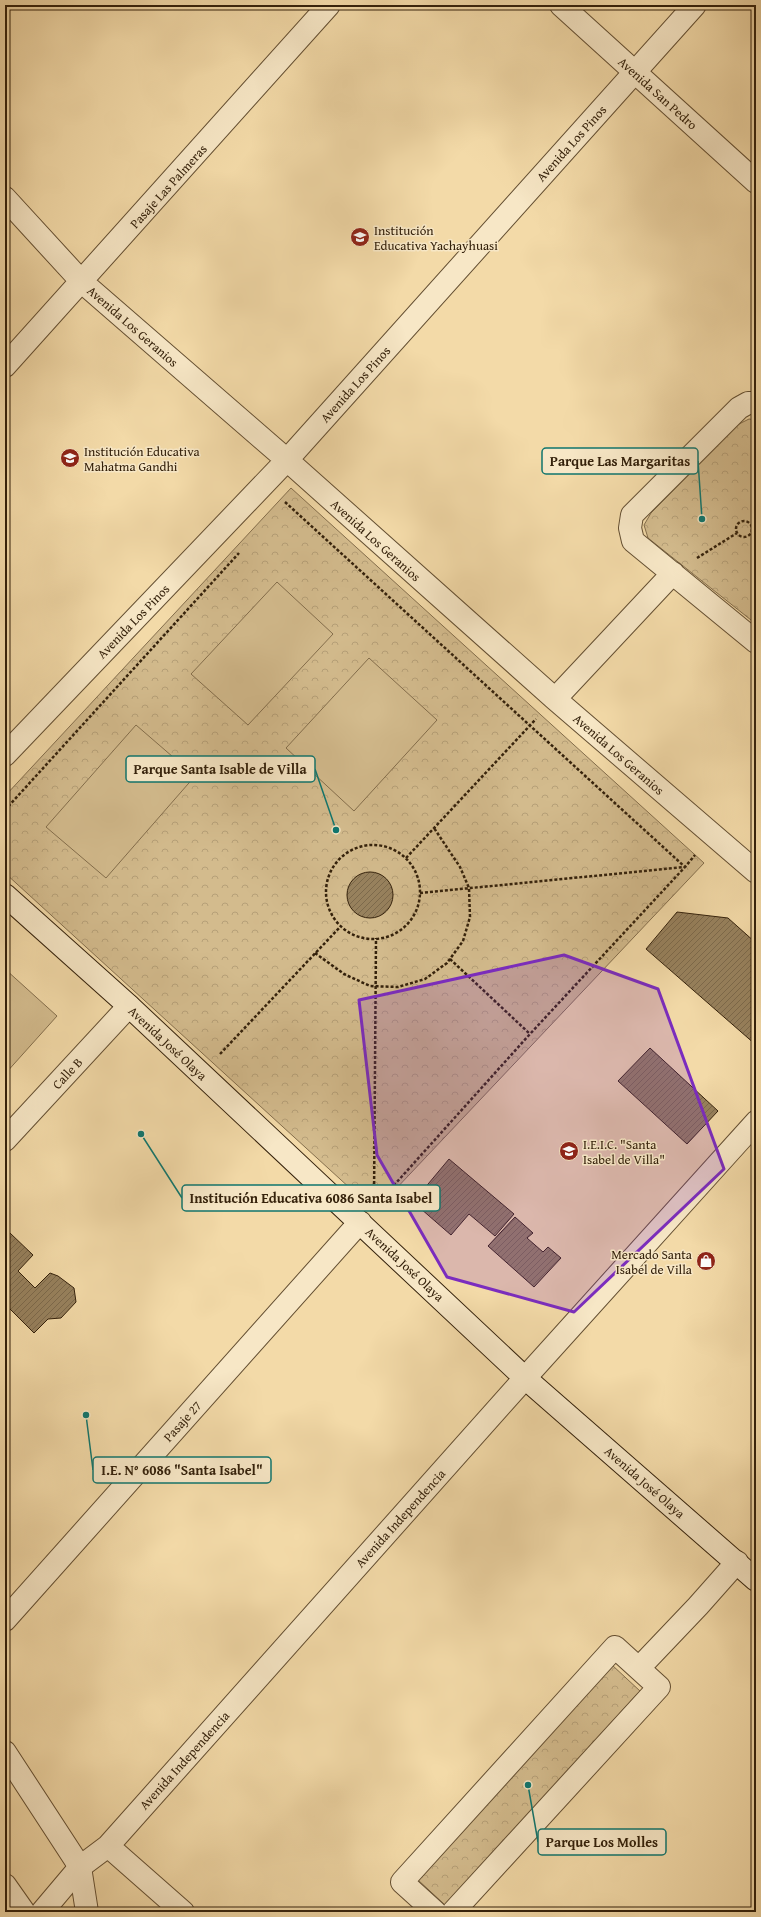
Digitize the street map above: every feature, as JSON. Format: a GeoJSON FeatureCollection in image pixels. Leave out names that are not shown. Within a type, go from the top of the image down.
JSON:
{"type":"FeatureCollection","features":[{"type":"Feature","properties":{"kind":"street","name":"Pasaje Las Palmeras"},"geometry":{"type":"LineString","coordinates":[[5,366],[329,5]]}},
{"type":"Feature","properties":{"kind":"street","name":"Avenida San Pedro"},"geometry":{"type":"LineString","coordinates":[[561,5],[756,182]]}},
{"type":"Feature","properties":{"kind":"street","name":"Avenida Los Pinos"},"geometry":{"type":"LineString","coordinates":[[5,755],[287,460],[695,5]]}},
{"type":"Feature","properties":{"kind":"street","name":"Avenida Los Geranios"},"geometry":{"type":"LineString","coordinates":[[5,198],[82,282],[287,460],[555,700],[756,872]]}},
{"type":"Feature","properties":{"kind":"street"},"geometry":{"type":"LineString","coordinates":[[756,403],[748,403],[739,408],[632,515],[630,528],[633,540],[756,642]]}},
{"type":"Feature","properties":{"kind":"street"},"geometry":{"type":"LineString","coordinates":[[555,700],[673,574]]}},
{"type":"Feature","properties":{"kind":"street","name":"Avenida José Olaya"},"geometry":{"type":"LineString","coordinates":[[5,895],[130,1006],[525,1378],[756,1580]]}},
{"type":"Feature","properties":{"kind":"street","name":"Calle B"},"geometry":{"type":"LineString","coordinates":[[5,1140],[130,1006]]}},
{"type":"Feature","properties":{"kind":"street","name":"Avenida Independencia"},"geometry":{"type":"LineString","coordinates":[[42,1912],[80,1867],[108,1846],[525,1378],[756,1122]]}},
{"type":"Feature","properties":{"kind":"street","name":"Pasaje 27"},"geometry":{"type":"LineString","coordinates":[[5,1620],[360,1222]]}},
{"type":"Feature","properties":{"kind":"street"},"geometry":{"type":"LineString","coordinates":[[639,1668],[698,1606],[737,1562]]}},
{"type":"Feature","properties":{"kind":"street"},"geometry":{"type":"LineString","coordinates":[[423,1908],[402,1882],[616,1648],[659,1687],[453,1912]]}},
{"type":"Feature","properties":{"kind":"street"},"geometry":{"type":"LineString","coordinates":[[5,1752],[80,1867],[88,1912]]}},
{"type":"Feature","properties":{"kind":"street"},"geometry":{"type":"LineString","coordinates":[[108,1846],[183,1912]]}},
{"type":"Feature","properties":{"kind":"street"},"geometry":{"type":"LineString","coordinates":[[5,1885],[24,1912]]}},
{"type":"Feature","properties":{"kind":"path"},"geometry":{"type":"LineString","coordinates":[[280,507],[285,501],[685,867]]}},
{"type":"Feature","properties":{"kind":"path"},"geometry":{"type":"LineString","coordinates":[[737,533],[736,528],[741,521],[749,521],[752,525]]}},
{"type":"Feature","properties":{"kind":"path"},"geometry":{"type":"LineString","coordinates":[[737,533],[742,536],[747,536],[751,533],[752,525],[756,522]]}},
{"type":"Feature","properties":{"kind":"path"},"geometry":{"type":"LineString","coordinates":[[673,574],[737,533]]}},
{"type":"Feature","properties":{"kind":"path"},"geometry":{"type":"LineString","coordinates":[[5,810],[243,548]]}},
{"type":"Feature","properties":{"kind":"path"},"geometry":{"type":"LineString","coordinates":[[406,858],[555,700]]}},
{"type":"Feature","properties":{"kind":"path"},"geometry":{"type":"LineString","coordinates":[[315,953],[344,974],[370,986],[398,987],[425,979],[450,960],[463,942],[470,917],[469,888],[460,867],[434,828]]}},
{"type":"Feature","properties":{"kind":"path"},"geometry":{"type":"LineString","coordinates":[[376,938],[374,1207],[530,1034],[685,867],[712,834]]}},
{"type":"Feature","properties":{"kind":"path"},"geometry":{"type":"LineString","coordinates":[[373,844],[388,847],[406,858],[412,865],[418,879],[420,893],[417,908],[410,921],[398,931],[383,938],[367,938],[351,934],[341,926],[330,910],[326,895],[327,879],[334,865],[345,854],[358,847],[373,844]]}},
{"type":"Feature","properties":{"kind":"path"},"geometry":{"type":"LineString","coordinates":[[420,893],[685,867]]}},
{"type":"Feature","properties":{"kind":"path"},"geometry":{"type":"LineString","coordinates":[[202,1074],[341,926]]}},
{"type":"Feature","properties":{"kind":"path"},"geometry":{"type":"LineString","coordinates":[[450,960],[530,1034]]}},
{"type":"Feature","properties":{"kind":"highlighted area"},"geometry":{"type":"Polygon","coordinates":[[[564,955],[658,989],[724,1169],[574,1312],[447,1277],[377,1155],[359,1000],[564,955]]]}},
{"type":"Feature","properties":{"kind":"green space"},"geometry":{"type":"Polygon","coordinates":[[[749,419],[756,420],[756,624],[648,538],[644,525],[651,513],[739,424],[749,419]]]}},
{"type":"Feature","properties":{"kind":"green space"},"geometry":{"type":"Polygon","coordinates":[[[291,488],[704,863],[375,1211],[5,873],[5,796],[291,488]]]}},
{"type":"Feature","properties":{"kind":"green space"},"geometry":{"type":"Polygon","coordinates":[[[277,582],[333,634],[248,725],[191,674],[277,582]]]}},
{"type":"Feature","properties":{"kind":"green space"},"geometry":{"type":"Polygon","coordinates":[[[369,658],[437,720],[354,811],[286,748],[369,658]]]}},
{"type":"Feature","properties":{"kind":"green space"},"geometry":{"type":"Polygon","coordinates":[[[136,725],[195,776],[106,878],[46,827],[136,725]]]}},
{"type":"Feature","properties":{"kind":"green space"},"geometry":{"type":"Polygon","coordinates":[[[5,969],[57,1016],[5,1074],[5,969]]]}},
{"type":"Feature","properties":{"kind":"green space"},"geometry":{"type":"Polygon","coordinates":[[[612,1665],[640,1691],[445,1905],[417,1879],[612,1665]]]}},
{"type":"Feature","properties":{"kind":"building"},"geometry":{"type":"Polygon","coordinates":[[[370,872],[383,876],[389,882],[393,895],[389,908],[383,914],[370,918],[357,914],[351,908],[347,895],[351,882],[357,876],[370,872]]]}},
{"type":"Feature","properties":{"kind":"building"},"geometry":{"type":"Polygon","coordinates":[[[677,912],[728,918],[756,943],[756,1045],[646,949],[677,912]]]}},
{"type":"Feature","properties":{"kind":"building"},"geometry":{"type":"Polygon","coordinates":[[[650,1048],[718,1111],[687,1144],[618,1081],[650,1048]]]}},
{"type":"Feature","properties":{"kind":"building"},"geometry":{"type":"Polygon","coordinates":[[[449,1159],[514,1214],[495,1236],[469,1214],[451,1235],[413,1202],[449,1159]]]}},
{"type":"Feature","properties":{"kind":"building"},"geometry":{"type":"Polygon","coordinates":[[[515,1217],[533,1233],[527,1238],[543,1252],[548,1247],[561,1258],[534,1287],[488,1246],[515,1217]]]}},
{"type":"Feature","properties":{"kind":"building"},"geometry":{"type":"Polygon","coordinates":[[[10,1233],[33,1255],[18,1271],[35,1288],[50,1273],[58,1276],[74,1288],[76,1302],[61,1318],[48,1319],[34,1333],[9,1308],[5,1312],[5,1238],[10,1233]]]}},
{"type":"Feature","properties":{"kind":"place","name":"Institución Educativa Yachayhuasi"},"geometry":{"type":"Point","coordinates":[360,237]}},
{"type":"Feature","properties":{"kind":"place","name":"Institución Educativa Mahatma Gandhi"},"geometry":{"type":"Point","coordinates":[70,458]}},
{"type":"Feature","properties":{"kind":"place","name":"Parque Las Margaritas"},"geometry":{"type":"Point","coordinates":[702,519]}},
{"type":"Feature","properties":{"kind":"place","name":"Parque Santa Isable de Villa"},"geometry":{"type":"Point","coordinates":[336,830]}},
{"type":"Feature","properties":{"kind":"place","name":"Institución Educativa 6086 Santa Isabel"},"geometry":{"type":"Point","coordinates":[141,1134]}},
{"type":"Feature","properties":{"kind":"place","name":"I.E.I.C. \"Santa Isabel de Villa\""},"geometry":{"type":"Point","coordinates":[569,1151]}},
{"type":"Feature","properties":{"kind":"place","name":"Mercado Santa Isabel de Villa"},"geometry":{"type":"Point","coordinates":[706,1261]}},
{"type":"Feature","properties":{"kind":"place","name":"I.E. N° 6086 \"Santa Isabel\""},"geometry":{"type":"Point","coordinates":[86,1415]}},
{"type":"Feature","properties":{"kind":"place","name":"Parque Los Molles"},"geometry":{"type":"Point","coordinates":[528,1785]}}]}
